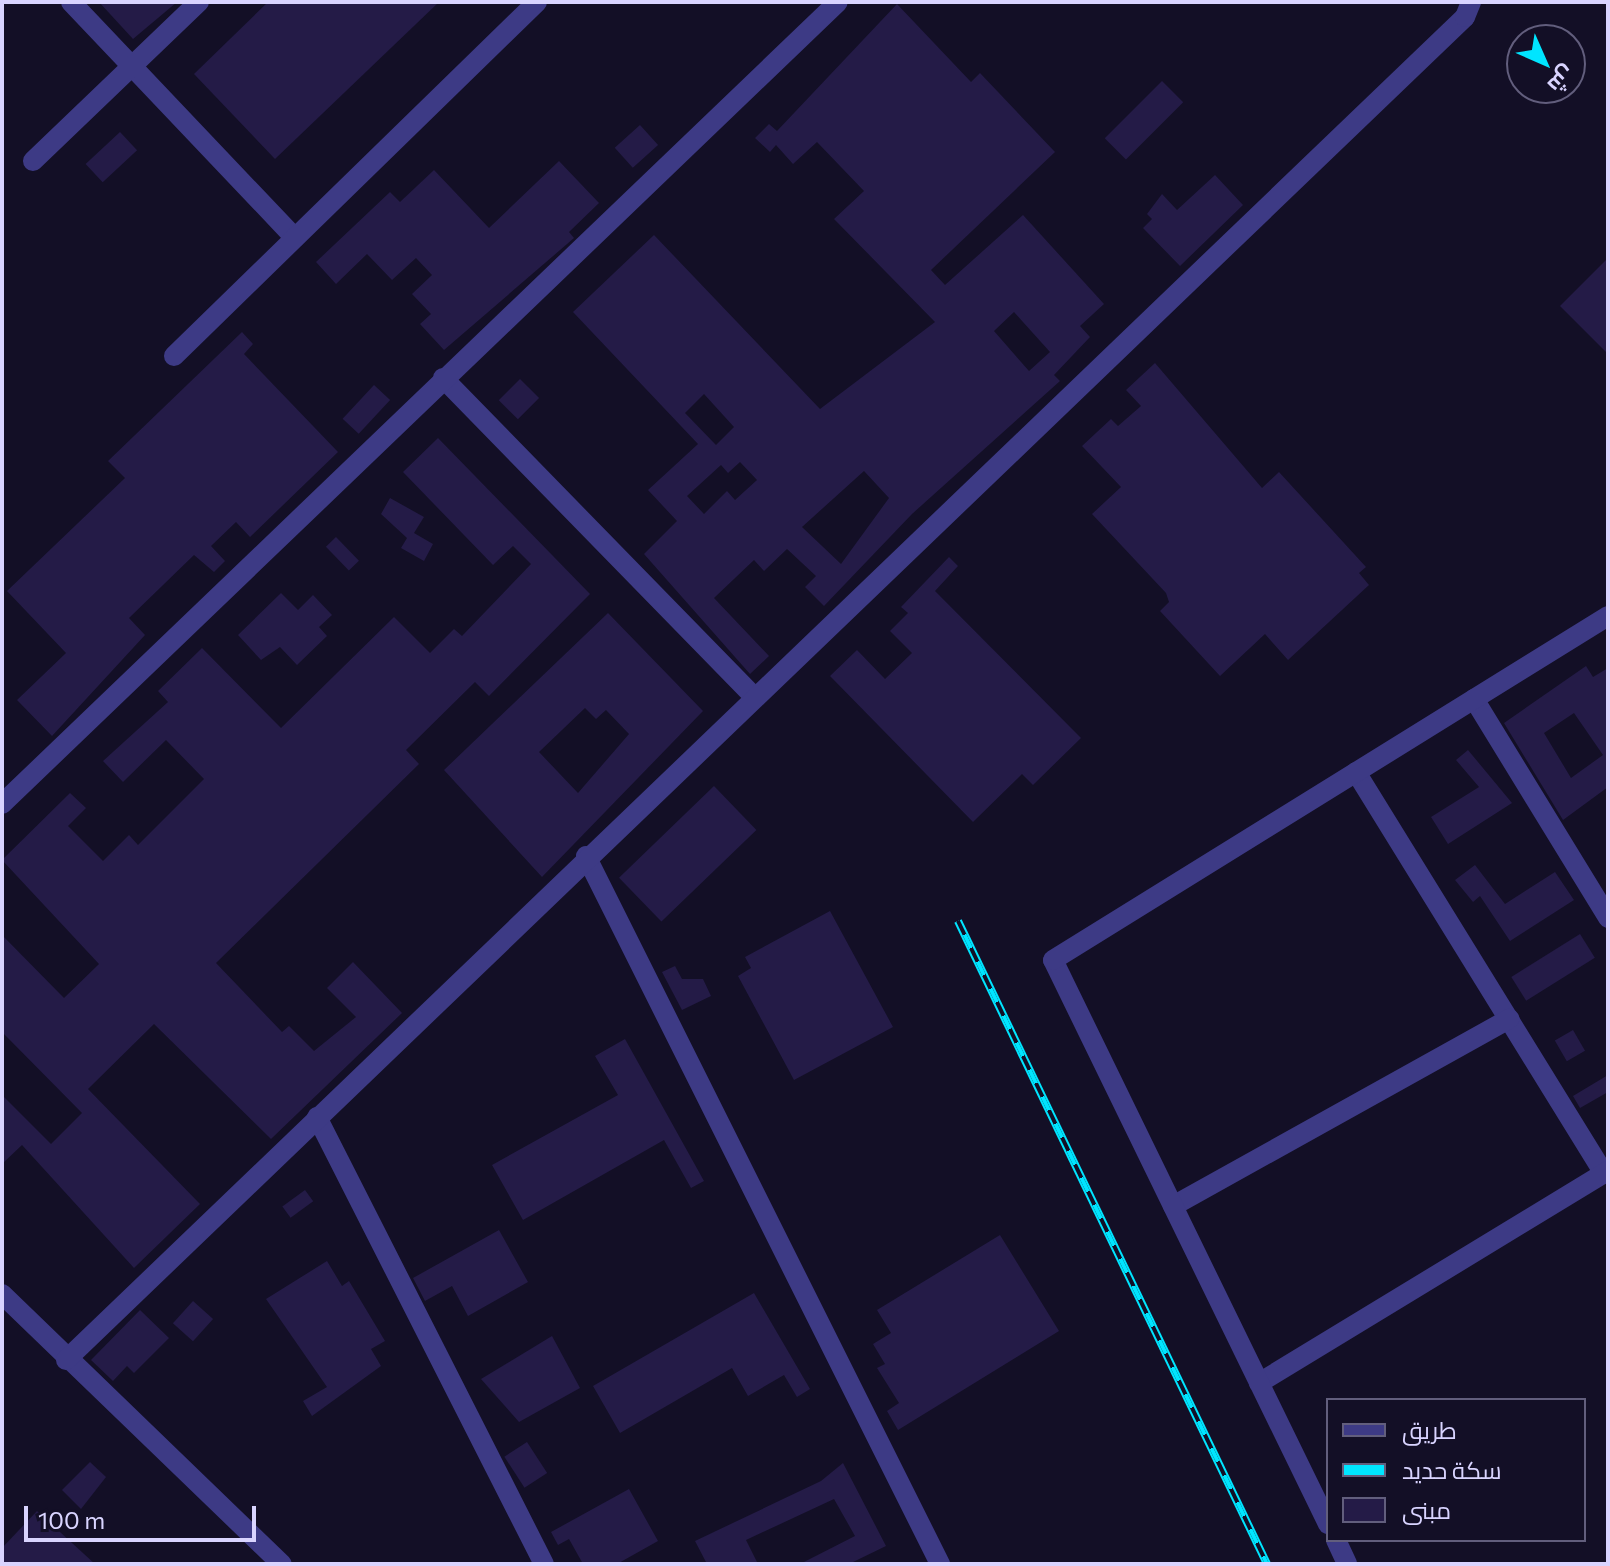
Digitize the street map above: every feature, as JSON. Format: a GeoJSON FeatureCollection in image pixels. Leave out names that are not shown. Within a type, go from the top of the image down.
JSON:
{"type":"FeatureCollection","features":[{"type":"Feature","properties":{"kind":"street"},"geometry":{"type":"LineString","coordinates":[[71,2],[295,238]]}},
{"type":"Feature","properties":{"kind":"street"},"geometry":{"type":"LineString","coordinates":[[33,161],[199,2]]}},
{"type":"Feature","properties":{"kind":"street"},"geometry":{"type":"LineString","coordinates":[[174,356],[537,2]]}},
{"type":"Feature","properties":{"kind":"street"},"geometry":{"type":"LineString","coordinates":[[2,804],[838,2]]}},
{"type":"Feature","properties":{"kind":"street"},"geometry":{"type":"LineString","coordinates":[[66,1360],[752,695],[1465,17],[1471,2]]}},
{"type":"Feature","properties":{"kind":"street"},"geometry":{"type":"LineString","coordinates":[[443,378],[752,695]]}},
{"type":"Feature","properties":{"kind":"street"},"geometry":{"type":"LineString","coordinates":[[1326,1520],[1053,960],[1608,616]]}},
{"type":"Feature","properties":{"kind":"street"},"geometry":{"type":"LineString","coordinates":[[1474,699],[1608,918]]}},
{"type":"Feature","properties":{"kind":"street"},"geometry":{"type":"LineString","coordinates":[[1259,1383],[1606,1173],[1356,772]]}},
{"type":"Feature","properties":{"kind":"street"},"geometry":{"type":"LineString","coordinates":[[586,856],[940,1564]]}},
{"type":"Feature","properties":{"kind":"street"},"geometry":{"type":"LineString","coordinates":[[1173,1206],[1509,1019]]}},
{"type":"Feature","properties":{"kind":"street"},"geometry":{"type":"LineString","coordinates":[[317,1117],[544,1564]]}},
{"type":"Feature","properties":{"kind":"street"},"geometry":{"type":"LineString","coordinates":[[2,1294],[66,1360],[282,1564]]}},
{"type":"Feature","properties":{"kind":"street"},"geometry":{"type":"LineString","coordinates":[[1337,1542],[1347,1564]]}},
{"type":"Feature","properties":{"kind":"building"},"geometry":{"type":"Polygon","coordinates":[[[99,2],[177,2],[133,39],[99,2]]]}},
{"type":"Feature","properties":{"kind":"building"},"geometry":{"type":"Polygon","coordinates":[[[268,2],[439,2],[275,159],[194,74],[268,2]]]}},
{"type":"Feature","properties":{"kind":"building"},"geometry":{"type":"Polygon","coordinates":[[[897,4],[971,82],[980,73],[1055,152],[931,270],[945,285],[1023,215],[1104,304],[1080,326],[1090,337],[1054,375],[1060,381],[912,514],[824,606],[805,587],[816,576],[787,549],[764,571],[754,560],[714,598],[769,656],[750,674],[644,554],[677,521],[648,490],[698,444],[573,312],[654,235],[820,409],[935,322],[834,219],[864,191],[817,142],[793,164],[776,145],[770,152],[755,138],[769,124],[777,131],[897,4]],[[1014,312],[994,331],[1029,371],[1050,352],[1014,312]],[[704,394],[685,413],[716,445],[734,427],[704,394]],[[740,462],[728,473],[721,465],[687,496],[704,514],[727,491],[735,500],[757,480],[740,462]],[[864,471],[802,527],[841,564],[889,498],[864,471]]]}},
{"type":"Feature","properties":{"kind":"building"},"geometry":{"type":"Polygon","coordinates":[[[1162,81],[1183,102],[1126,159],[1105,138],[1162,81]]]}},
{"type":"Feature","properties":{"kind":"building"},"geometry":{"type":"Polygon","coordinates":[[[640,125],[658,145],[633,168],[615,148],[640,125]]]}},
{"type":"Feature","properties":{"kind":"building"},"geometry":{"type":"Polygon","coordinates":[[[120,132],[137,150],[103,182],[86,164],[120,132]]]}},
{"type":"Feature","properties":{"kind":"building"},"geometry":{"type":"Polygon","coordinates":[[[559,161],[599,203],[569,232],[574,238],[444,350],[420,324],[431,314],[412,294],[432,275],[416,258],[392,280],[367,254],[336,284],[316,262],[390,192],[400,202],[434,170],[489,228],[559,161]]]}},
{"type":"Feature","properties":{"kind":"building"},"geometry":{"type":"Polygon","coordinates":[[[1215,175],[1243,205],[1180,266],[1143,228],[1152,219],[1147,214],[1162,194],[1177,210],[1215,175]]]}},
{"type":"Feature","properties":{"kind":"building"},"geometry":{"type":"Polygon","coordinates":[[[1608,258],[1608,354],[1560,306],[1608,258]]]}},
{"type":"Feature","properties":{"kind":"building"},"geometry":{"type":"Polygon","coordinates":[[[242,332],[253,344],[244,354],[338,452],[250,537],[236,522],[211,546],[225,561],[214,572],[194,555],[129,618],[145,635],[52,736],[17,700],[66,653],[7,591],[125,478],[108,461],[242,332]]]}},
{"type":"Feature","properties":{"kind":"building"},"geometry":{"type":"Polygon","coordinates":[[[1155,363],[1262,488],[1279,472],[1366,567],[1359,573],[1369,585],[1288,660],[1265,634],[1220,676],[1160,611],[1169,602],[1166,593],[1092,514],[1121,487],[1082,446],[1111,419],[1118,426],[1141,406],[1126,390],[1155,363]]]}},
{"type":"Feature","properties":{"kind":"building"},"geometry":{"type":"Polygon","coordinates":[[[520,379],[539,398],[518,419],[499,400],[520,379]]]}},
{"type":"Feature","properties":{"kind":"building"},"geometry":{"type":"Polygon","coordinates":[[[374,385],[390,400],[359,434],[343,419],[374,385]]]}},
{"type":"Feature","properties":{"kind":"building"},"geometry":{"type":"Polygon","coordinates":[[[438,438],[590,594],[489,696],[475,682],[406,750],[419,764],[216,963],[282,1032],[289,1026],[314,1051],[356,1017],[327,988],[353,962],[402,1013],[271,1139],[154,1024],[88,1089],[200,1204],[134,1268],[22,1145],[2,1164],[2,1095],[51,1144],[82,1113],[2,1032],[2,935],[64,998],[99,964],[2,860],[70,793],[86,808],[68,826],[103,861],[129,835],[138,845],[204,779],[166,740],[123,782],[103,761],[168,702],[158,691],[202,648],[281,728],[394,617],[430,653],[454,629],[462,636],[531,564],[513,546],[493,565],[403,472],[438,438]]]}},
{"type":"Feature","properties":{"kind":"building"},"geometry":{"type":"Polygon","coordinates":[[[390,498],[424,517],[414,533],[433,544],[424,561],[401,548],[407,538],[381,514],[390,498]]]}},
{"type":"Feature","properties":{"kind":"building"},"geometry":{"type":"Polygon","coordinates":[[[336,537],[359,561],[349,570],[326,547],[336,537]]]}},
{"type":"Feature","properties":{"kind":"building"},"geometry":{"type":"Polygon","coordinates":[[[949,557],[958,566],[935,591],[1081,738],[1033,785],[1022,774],[973,822],[830,676],[857,650],[885,679],[912,653],[890,631],[908,613],[901,607],[949,557]]]}},
{"type":"Feature","properties":{"kind":"building"},"geometry":{"type":"Polygon","coordinates":[[[281,593],[298,610],[313,595],[332,615],[319,627],[327,636],[297,665],[280,647],[261,660],[238,635],[281,593]]]}},
{"type":"Feature","properties":{"kind":"building"},"geometry":{"type":"Polygon","coordinates":[[[608,613],[703,711],[542,877],[444,770],[608,613]],[[585,708],[539,752],[578,793],[629,734],[606,710],[596,719],[585,708]]]}},
{"type":"Feature","properties":{"kind":"building"},"geometry":{"type":"Polygon","coordinates":[[[1586,666],[1593,677],[1608,668],[1608,787],[1563,820],[1504,723],[1586,666]],[[1574,713],[1544,733],[1571,778],[1603,755],[1574,713]]]}},
{"type":"Feature","properties":{"kind":"building"},"geometry":{"type":"Polygon","coordinates":[[[1468,750],[1512,803],[1448,844],[1431,817],[1479,787],[1456,760],[1468,750]]]}},
{"type":"Feature","properties":{"kind":"building"},"geometry":{"type":"Polygon","coordinates":[[[714,786],[756,830],[661,922],[619,878],[714,786]]]}},
{"type":"Feature","properties":{"kind":"building"},"geometry":{"type":"Polygon","coordinates":[[[1475,865],[1505,904],[1555,872],[1574,900],[1510,941],[1480,896],[1473,902],[1455,880],[1475,865]]]}},
{"type":"Feature","properties":{"kind":"building"},"geometry":{"type":"Polygon","coordinates":[[[830,911],[893,1027],[794,1080],[738,976],[751,968],[745,957],[830,911]]]}},
{"type":"Feature","properties":{"kind":"building"},"geometry":{"type":"Polygon","coordinates":[[[1580,934],[1595,958],[1526,1001],[1511,977],[1580,934]]]}},
{"type":"Feature","properties":{"kind":"building"},"geometry":{"type":"Polygon","coordinates":[[[675,966],[682,979],[703,979],[711,996],[682,1010],[662,972],[675,966]]]}},
{"type":"Feature","properties":{"kind":"building"},"geometry":{"type":"Polygon","coordinates":[[[1573,1030],[1585,1051],[1567,1061],[1555,1040],[1573,1030]]]}},
{"type":"Feature","properties":{"kind":"building"},"geometry":{"type":"Polygon","coordinates":[[[625,1039],[704,1181],[691,1188],[664,1140],[523,1220],[492,1165],[618,1095],[595,1056],[625,1039]]]}},
{"type":"Feature","properties":{"kind":"building"},"geometry":{"type":"Polygon","coordinates":[[[1608,1075],[1608,1092],[1580,1108],[1573,1096],[1608,1075]]]}},
{"type":"Feature","properties":{"kind":"building"},"geometry":{"type":"Polygon","coordinates":[[[305,1190],[313,1201],[291,1218],[282,1206],[305,1190]]]}},
{"type":"Feature","properties":{"kind":"building"},"geometry":{"type":"Polygon","coordinates":[[[499,1230],[528,1282],[468,1316],[452,1286],[425,1301],[413,1278],[499,1230]]]}},
{"type":"Feature","properties":{"kind":"building"},"geometry":{"type":"Polygon","coordinates":[[[1000,1235],[1059,1331],[898,1430],[887,1411],[899,1403],[877,1368],[885,1364],[873,1344],[891,1333],[877,1310],[1000,1235]]]}},
{"type":"Feature","properties":{"kind":"building"},"geometry":{"type":"Polygon","coordinates":[[[327,1261],[342,1286],[349,1281],[385,1341],[371,1349],[381,1366],[312,1416],[303,1401],[327,1387],[266,1299],[327,1261]]]}},
{"type":"Feature","properties":{"kind":"building"},"geometry":{"type":"Polygon","coordinates":[[[754,1293],[810,1389],[797,1397],[784,1375],[748,1396],[732,1368],[620,1433],[593,1386],[754,1293]]]}},
{"type":"Feature","properties":{"kind":"building"},"geometry":{"type":"Polygon","coordinates":[[[193,1301],[213,1319],[193,1341],[173,1323],[193,1301]]]}},
{"type":"Feature","properties":{"kind":"building"},"geometry":{"type":"Polygon","coordinates":[[[140,1310],[169,1338],[134,1373],[127,1366],[113,1381],[91,1360],[140,1310]]]}},
{"type":"Feature","properties":{"kind":"building"},"geometry":{"type":"Polygon","coordinates":[[[552,1336],[580,1388],[519,1422],[481,1379],[552,1336]]]}},
{"type":"Feature","properties":{"kind":"building"},"geometry":{"type":"Polygon","coordinates":[[[527,1442],[547,1473],[525,1488],[504,1457],[527,1442]]]}},
{"type":"Feature","properties":{"kind":"building"},"geometry":{"type":"Polygon","coordinates":[[[90,1462],[106,1477],[81,1509],[62,1490],[90,1462]]]}},
{"type":"Feature","properties":{"kind":"building"},"geometry":{"type":"Polygon","coordinates":[[[843,1463],[886,1546],[849,1564],[800,1564],[855,1536],[834,1499],[746,1540],[758,1564],[707,1564],[695,1541],[821,1481],[843,1463]]]}},
{"type":"Feature","properties":{"kind":"building"},"geometry":{"type":"Polygon","coordinates":[[[629,1489],[658,1541],[617,1564],[583,1564],[569,1539],[558,1545],[551,1532],[629,1489]]]}},
{"type":"Feature","properties":{"kind":"building"},"geometry":{"type":"Polygon","coordinates":[[[37,1511],[95,1564],[2,1564],[2,1548],[37,1511]]]}},
{"type":"Feature","properties":{"kind":"railway"},"geometry":{"type":"LineString","coordinates":[[958,921],[1267,1564]]}}]}
